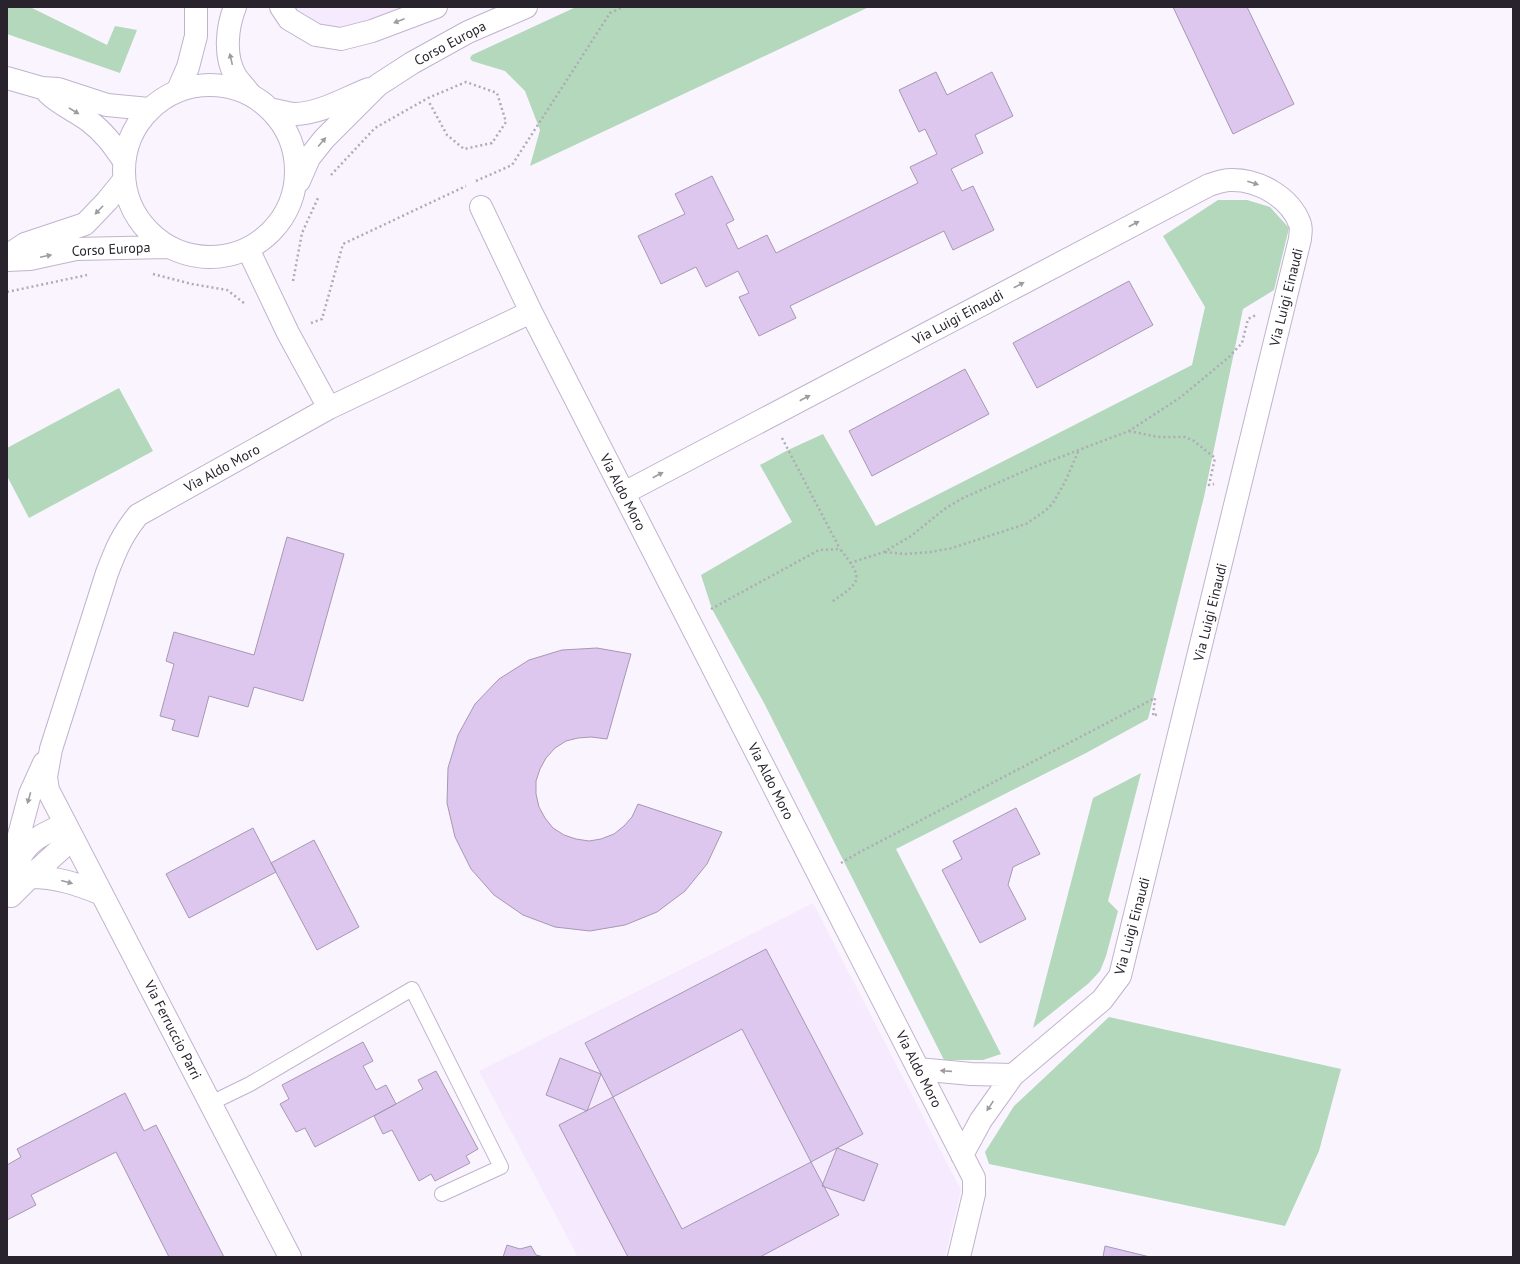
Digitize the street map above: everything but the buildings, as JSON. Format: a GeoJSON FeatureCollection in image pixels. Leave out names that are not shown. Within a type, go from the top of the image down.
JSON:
{"type":"FeatureCollection","features":[{"type":"Feature","properties":{"kind":"street"},"geometry":{"type":"LineString","coordinates":[[178,90],[188,67],[196,36],[196,7]]}},
{"type":"Feature","properties":{"kind":"street"},"geometry":{"type":"LineString","coordinates":[[235,7],[231,16],[228,43],[230,58],[235,75],[249,93],[273,110],[290,137],[297,162],[296,188]]}},
{"type":"Feature","properties":{"kind":"street"},"geometry":{"type":"LineString","coordinates":[[280,7],[289,19],[316,35],[341,39],[372,31],[436,7]]}},
{"type":"Feature","properties":{"kind":"street","name":"Corso Europa"},"geometry":{"type":"LineString","coordinates":[[273,110],[295,114],[327,108],[352,95],[378,85],[412,63],[468,32],[526,7]]}},
{"type":"Feature","properties":{"kind":"street"},"geometry":{"type":"LineString","coordinates":[[7,78],[42,88],[58,89],[107,105],[149,109]]}},
{"type":"Feature","properties":{"kind":"street"},"geometry":{"type":"LineString","coordinates":[[124,171],[132,133],[149,109],[162,99],[178,90],[204,84],[220,84],[249,93]]}},
{"type":"Feature","properties":{"kind":"street","name":"Corso Europa"},"geometry":{"type":"LineString","coordinates":[[248,249],[280,222],[291,202],[309,158],[324,139],[378,85]]}},
{"type":"Feature","properties":{"kind":"street"},"geometry":{"type":"LineString","coordinates":[[42,88],[54,99],[90,121],[107,136],[124,171],[133,211],[151,234],[167,247],[196,257],[225,256],[248,249],[288,333],[329,408]]}},
{"type":"Feature","properties":{"kind":"street","name":"Corso Europa"},"geometry":{"type":"LineString","coordinates":[[7,256],[25,244],[85,224],[124,171]]}},
{"type":"Feature","properties":{"kind":"street","name":"Via Luigi Einaudi"},"geometry":{"type":"LineString","coordinates":[[624,493],[1209,185],[1229,180],[1245,181],[1263,187],[1280,196],[1300,225],[1300,240],[1188,704],[1120,976],[1102,1000],[1013,1075],[981,1120],[962,1155]]}},
{"type":"Feature","properties":{"kind":"street","name":"Via Aldo Moro"},"geometry":{"type":"LineString","coordinates":[[482,207],[531,312],[974,1178],[974,1194],[959,1257]]}},
{"type":"Feature","properties":{"kind":"street","name":"Corso Europa"},"geometry":{"type":"LineString","coordinates":[[7,260],[30,259],[76,249],[167,247]]}},
{"type":"Feature","properties":{"kind":"street","name":"Via Aldo Moro"},"geometry":{"type":"LineString","coordinates":[[9,902],[18,839],[30,794],[51,749],[114,553],[126,531],[138,515],[329,408],[531,312]]}},
{"type":"Feature","properties":{"kind":"street","name":"Via Aldo Moro"},"geometry":{"type":"LineString","coordinates":[[51,749],[46,783],[55,803]]}},
{"type":"Feature","properties":{"kind":"street","name":"Via Ferruccio Parri"},"geometry":{"type":"LineString","coordinates":[[55,803],[290,1257]]}},
{"type":"Feature","properties":{"kind":"street"},"geometry":{"type":"LineString","coordinates":[[9,902],[19,861],[29,844],[69,830]]}},
{"type":"Feature","properties":{"kind":"street"},"geometry":{"type":"LineString","coordinates":[[9,902],[69,830]]}},
{"type":"Feature","properties":{"kind":"street"},"geometry":{"type":"LineString","coordinates":[[30,876],[50,877],[80,885],[102,894]]}},
{"type":"Feature","properties":{"kind":"street"},"geometry":{"type":"LineString","coordinates":[[918,1069],[971,1074],[1013,1075]]}},
{"type":"Feature","properties":{"kind":"lane"},"geometry":{"type":"LineString","coordinates":[[210,1103],[250,1084],[412,989],[501,1167],[442,1194]]}},
{"type":"Feature","properties":{"kind":"path"},"geometry":{"type":"LineString","coordinates":[[288,333],[322,319],[343,244],[512,165],[610,13],[623,7]]}},
{"type":"Feature","properties":{"kind":"path"},"geometry":{"type":"LineString","coordinates":[[330,176],[375,128],[428,98],[466,82],[497,93],[506,122],[492,144],[464,149],[446,135],[429,102]]}},
{"type":"Feature","properties":{"kind":"path"},"geometry":{"type":"LineString","coordinates":[[294,286],[292,279],[302,233],[319,194]]}},
{"type":"Feature","properties":{"kind":"path"},"geometry":{"type":"LineString","coordinates":[[150,273],[192,284],[227,290],[245,303]]}},
{"type":"Feature","properties":{"kind":"path"},"geometry":{"type":"LineString","coordinates":[[7,292],[87,275]]}},
{"type":"Feature","properties":{"kind":"path"},"geometry":{"type":"LineString","coordinates":[[850,563],[884,552],[911,536],[946,508],[963,498],[1034,467],[1128,431],[1181,397],[1207,377],[1242,343],[1248,319],[1286,298]]}},
{"type":"Feature","properties":{"kind":"path"},"geometry":{"type":"LineString","coordinates":[[771,416],[840,549],[856,573],[856,582],[850,589],[830,603]]}},
{"type":"Feature","properties":{"kind":"path"},"geometry":{"type":"LineString","coordinates":[[1128,431],[1158,437],[1185,437],[1194,441],[1214,458],[1209,485],[1243,476]]}},
{"type":"Feature","properties":{"kind":"path"},"geometry":{"type":"LineString","coordinates":[[884,552],[904,554],[932,552],[952,548],[1026,524],[1045,511],[1053,503],[1065,482],[1078,451]]}},
{"type":"Feature","properties":{"kind":"path"},"geometry":{"type":"LineString","coordinates":[[689,621],[819,550],[840,549]]}},
{"type":"Feature","properties":{"kind":"path"},"geometry":{"type":"LineString","coordinates":[[820,876],[858,853],[1155,698],[1153,716],[1188,704]]}},
{"type":"Feature","properties":{"kind":"shaded area"},"geometry":{"type":"Polygon","coordinates":[[[284,7],[425,7],[342,36],[284,7]]]}},
{"type":"Feature","properties":{"kind":"shaded area"},"geometry":{"type":"Polygon","coordinates":[[[813,903],[961,1190],[945,1257],[578,1257],[479,1071],[813,903]]]}},
{"type":"Feature","properties":{"kind":"green space"},"geometry":{"type":"Polygon","coordinates":[[[7,7],[30,7],[107,45],[115,26],[137,30],[120,73],[7,34],[7,7]]]}},
{"type":"Feature","properties":{"kind":"green space"},"geometry":{"type":"Polygon","coordinates":[[[576,7],[869,7],[530,166],[540,130],[525,91],[505,71],[472,61],[470,58],[472,55],[576,7]]]}},
{"type":"Feature","properties":{"kind":"green space"},"geometry":{"type":"Polygon","coordinates":[[[1218,200],[1247,200],[1270,207],[1289,228],[1274,290],[1243,309],[1204,497],[1148,719],[1086,753],[896,849],[1001,1054],[983,1060],[944,1060],[764,703],[712,609],[701,575],[792,522],[760,465],[823,434],[876,526],[1192,365],[1205,307],[1163,236],[1218,200]]]}},
{"type":"Feature","properties":{"kind":"green space"},"geometry":{"type":"Polygon","coordinates":[[[119,388],[153,451],[29,518],[7,476],[7,448],[119,388]]]}},
{"type":"Feature","properties":{"kind":"green space"},"geometry":{"type":"Polygon","coordinates":[[[1141,773],[1108,901],[1118,911],[1106,956],[1100,971],[1089,983],[1033,1028],[1093,798],[1141,773]]]}},
{"type":"Feature","properties":{"kind":"green space"},"geometry":{"type":"Polygon","coordinates":[[[1109,1017],[1341,1069],[1319,1151],[1285,1226],[989,1164],[985,1152],[1014,1106],[1109,1017]]]}}]}
